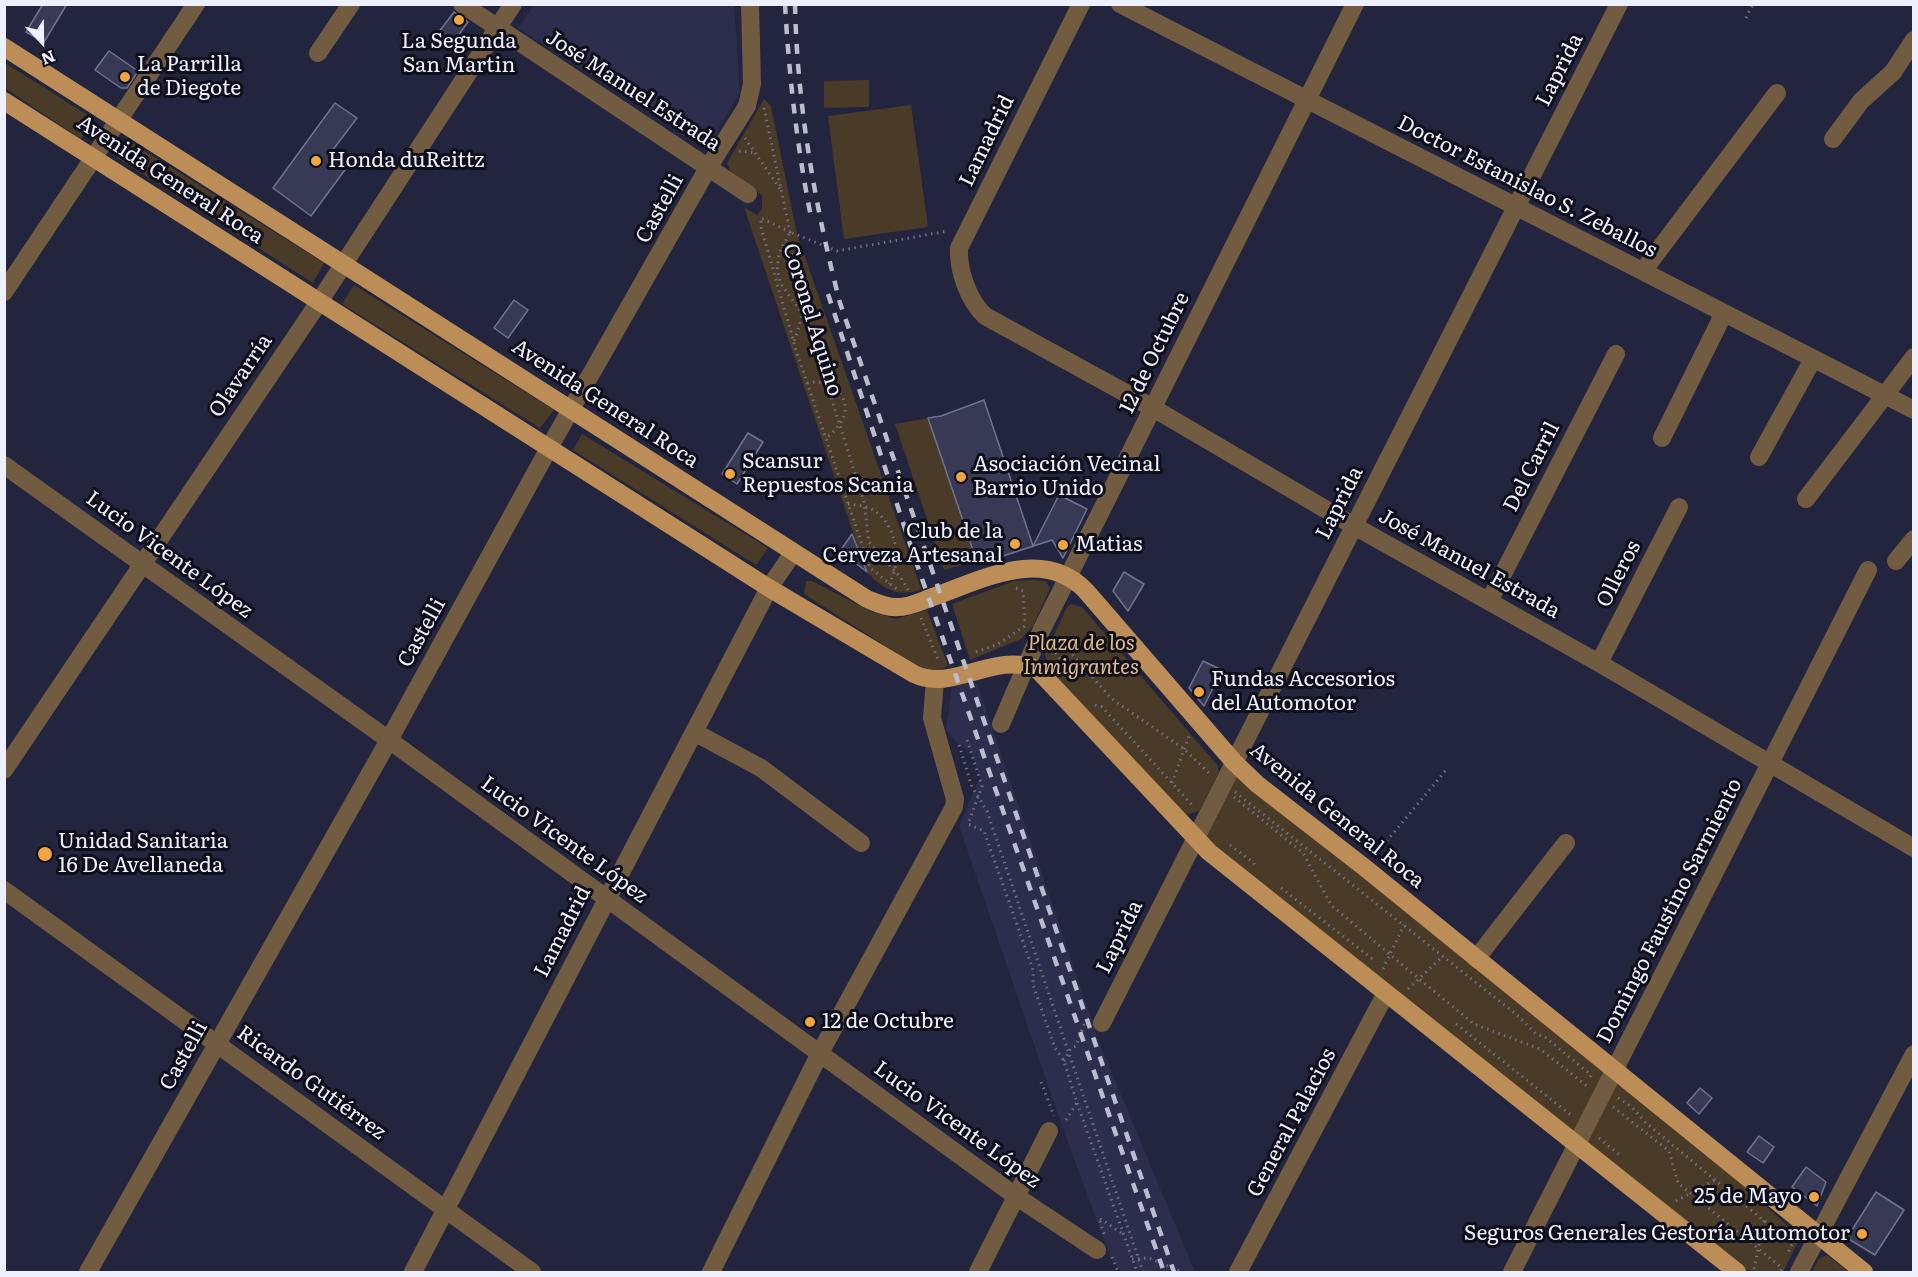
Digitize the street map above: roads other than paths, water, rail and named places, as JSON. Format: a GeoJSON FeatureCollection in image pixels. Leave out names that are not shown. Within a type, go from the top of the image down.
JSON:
{"type":"FeatureCollection","features":[{"type":"Feature","properties":{"kind":"main road","name":"Avenida General Roca"},"geometry":{"type":"LineString","coordinates":[[4,47],[867,599],[898,607],[911,605],[1019,568],[1038,568],[1069,576],[1086,591],[1234,762],[1257,784],[1364,867],[1864,1272]]}},
{"type":"Feature","properties":{"kind":"main road","name":"Avenida General Roca"},"geometry":{"type":"LineString","coordinates":[[4,101],[769,588],[914,674],[935,680]]}},
{"type":"Feature","properties":{"kind":"main road"},"geometry":{"type":"LineString","coordinates":[[935,680],[1012,663],[1028,666],[1045,675],[1194,838],[1371,983],[1393,990],[1577,1144],[1748,1270]]}},
{"type":"Feature","properties":{"kind":"street"},"geometry":{"type":"LineString","coordinates":[[4,292],[196,4]]}},
{"type":"Feature","properties":{"kind":"street"},"geometry":{"type":"LineString","coordinates":[[318,53],[351,4]]}},
{"type":"Feature","properties":{"kind":"street","name":"José Manuel Estrada"},"geometry":{"type":"LineString","coordinates":[[462,4],[748,194]]}},
{"type":"Feature","properties":{"kind":"street","name":"Olavarría"},"geometry":{"type":"LineString","coordinates":[[4,770],[318,302],[513,4]]}},
{"type":"Feature","properties":{"kind":"street","name":"Castelli"},"geometry":{"type":"LineString","coordinates":[[88,1272],[389,740],[549,448],[573,410],[708,168],[752,97],[750,4]]}},
{"type":"Feature","properties":{"kind":"street","name":"Lamadrid"},"geometry":{"type":"LineString","coordinates":[[974,302],[959,265],[959,248],[1081,4]]}},
{"type":"Feature","properties":{"kind":"street","name":"Doctor Estanislao S. Zeballos"},"geometry":{"type":"LineString","coordinates":[[1120,4],[1914,410]]}},
{"type":"Feature","properties":{"kind":"street","name":"12 de Octubre"},"geometry":{"type":"LineString","coordinates":[[1001,724],[1028,666],[1042,629],[1355,4]]}},
{"type":"Feature","properties":{"kind":"street","name":"Laprida"},"geometry":{"type":"LineString","coordinates":[[1094,1020],[1194,838],[1218,785],[1234,762],[1619,4]]}},
{"type":"Feature","properties":{"kind":"street"},"geometry":{"type":"LineString","coordinates":[[1833,139],[1861,101],[1893,72],[1914,40]]}},
{"type":"Feature","properties":{"kind":"street"},"geometry":{"type":"LineString","coordinates":[[1643,271],[1777,93]]}},
{"type":"Feature","properties":{"kind":"street","name":"José Manuel Estrada"},"geometry":{"type":"LineString","coordinates":[[974,302],[985,316],[1153,408],[1354,525],[1599,663],[1914,848]]}},
{"type":"Feature","properties":{"kind":"street"},"geometry":{"type":"LineString","coordinates":[[1662,438],[1724,313]]}},
{"type":"Feature","properties":{"kind":"street","name":"Del Carril"},"geometry":{"type":"LineString","coordinates":[[1489,601],[1616,354]]}},
{"type":"Feature","properties":{"kind":"street"},"geometry":{"type":"LineString","coordinates":[[1806,499],[1914,357]]}},
{"type":"Feature","properties":{"kind":"street"},"geometry":{"type":"LineString","coordinates":[[1759,457],[1813,359]]}},
{"type":"Feature","properties":{"kind":"street","name":"Lucio Vicente López"},"geometry":{"type":"LineString","coordinates":[[4,465],[389,740],[1017,1197],[1097,1250]]}},
{"type":"Feature","properties":{"kind":"street","name":"Olleros"},"geometry":{"type":"LineString","coordinates":[[1599,663],[1679,507]]}},
{"type":"Feature","properties":{"kind":"street"},"geometry":{"type":"LineString","coordinates":[[1896,561],[1914,539]]}},
{"type":"Feature","properties":{"kind":"street","name":"Lamadrid"},"geometry":{"type":"LineString","coordinates":[[413,1272],[769,588],[793,553]]}},
{"type":"Feature","properties":{"kind":"street","name":"Domingo Faustino Sarmiento"},"geometry":{"type":"LineString","coordinates":[[1512,1272],[1577,1144],[1607,1102],[1616,1070],[1868,570]]}},
{"type":"Feature","properties":{"kind":"street"},"geometry":{"type":"LineString","coordinates":[[711,1272],[820,1053],[954,807],[955,799],[932,718],[935,680]]}},
{"type":"Feature","properties":{"kind":"street"},"geometry":{"type":"LineString","coordinates":[[694,732],[761,768],[861,843]]}},
{"type":"Feature","properties":{"kind":"street"},"geometry":{"type":"LineString","coordinates":[[1476,958],[1566,843]]}},
{"type":"Feature","properties":{"kind":"street","name":"Ricardo Gutiérrez"},"geometry":{"type":"LineString","coordinates":[[4,890],[532,1272]]}},
{"type":"Feature","properties":{"kind":"street","name":"General Palacios"},"geometry":{"type":"LineString","coordinates":[[1238,1272],[1393,990]]}},
{"type":"Feature","properties":{"kind":"street"},"geometry":{"type":"LineString","coordinates":[[1787,1271],[1818,1235],[1914,1054]]}},
{"type":"Feature","properties":{"kind":"street"},"geometry":{"type":"LineString","coordinates":[[978,1272],[1054,1127]]}},
{"type":"Feature","properties":{"kind":"railway"},"geometry":{"type":"LineString","coordinates":[[785,4],[794,111],[811,217]]}},
{"type":"Feature","properties":{"kind":"railway"},"geometry":{"type":"LineString","coordinates":[[795,4],[799,80],[809,155],[840,303],[1174,1272]]}},
{"type":"Feature","properties":{"kind":"railway"},"geometry":{"type":"LineString","coordinates":[[828,294],[913,553],[1164,1272]]}},
{"type":"Feature","properties":{"kind":"place","name":"La Segunda San Martin"},"geometry":{"type":"Point","coordinates":[459,20]}},
{"type":"Feature","properties":{"kind":"place","name":"La Parrilla de Diegote"},"geometry":{"type":"Point","coordinates":[125,77]}},
{"type":"Feature","properties":{"kind":"place","name":"Honda duReittz"},"geometry":{"type":"Point","coordinates":[316,161]}},
{"type":"Feature","properties":{"kind":"place","name":"Scansur Repuestos Scania"},"geometry":{"type":"Point","coordinates":[730,474]}},
{"type":"Feature","properties":{"kind":"place","name":"Asociación Vecinal Barrio Unido"},"geometry":{"type":"Point","coordinates":[961,477]}},
{"type":"Feature","properties":{"kind":"place","name":"Club de la Cerveza Artesanal"},"geometry":{"type":"Point","coordinates":[1015,544]}},
{"type":"Feature","properties":{"kind":"place","name":"Matias"},"geometry":{"type":"Point","coordinates":[1063,545]}},
{"type":"Feature","properties":{"kind":"place","name":"Fundas Accesorios del Automotor"},"geometry":{"type":"Point","coordinates":[1199,692]}},
{"type":"Feature","properties":{"kind":"place","name":"Unidad Sanitaria 16 De Avellaneda"},"geometry":{"type":"Point","coordinates":[45,854]}},
{"type":"Feature","properties":{"kind":"place","name":"12 de Octubre"},"geometry":{"type":"Point","coordinates":[810,1022]}},
{"type":"Feature","properties":{"kind":"place","name":"25 de Mayo"},"geometry":{"type":"Point","coordinates":[1814,1197]}},
{"type":"Feature","properties":{"kind":"place","name":"Seguros Generales Gestoría Automotor"},"geometry":{"type":"Point","coordinates":[1862,1234]}},
{"type":"Feature","properties":{"kind":"park label","name":"Plaza de los Inmigrantes"},"geometry":{"type":"Point","coordinates":[1081,656]}}]}
